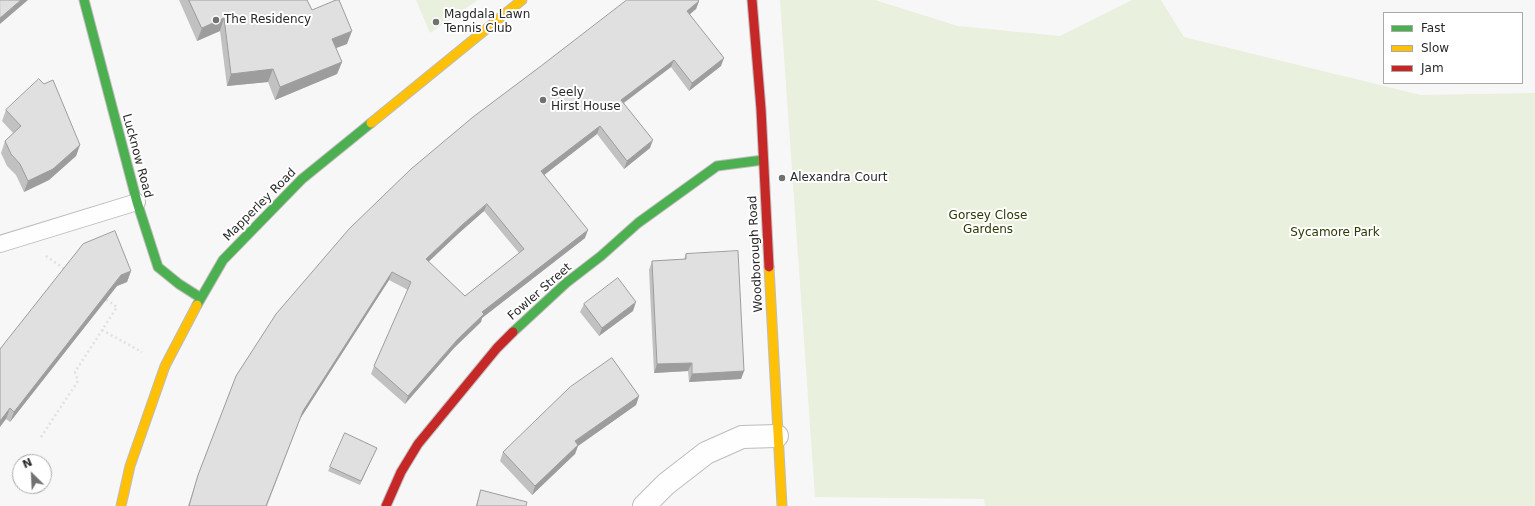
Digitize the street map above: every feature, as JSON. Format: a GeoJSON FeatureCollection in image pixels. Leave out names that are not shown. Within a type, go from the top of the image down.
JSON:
{"type":"FeatureCollection","features":[{"type":"Feature","properties":{"kind":"street","name":"Lucknow Road"},"geometry":{"type":"LineString","coordinates":[[84,0],[137,202],[158,267],[179,284],[201,298]]}},
{"type":"Feature","properties":{"kind":"street","name":"Mapperley Road"},"geometry":{"type":"LineString","coordinates":[[122,506],[130,466],[165,366],[223,260],[302,179],[522,0]]}},
{"type":"Feature","properties":{"kind":"street","name":"Woodborough Road"},"geometry":{"type":"LineString","coordinates":[[752,0],[761,109],[782,506]]}},
{"type":"Feature","properties":{"kind":"street","name":"Fowler Street"},"geometry":{"type":"LineString","coordinates":[[386,506],[401,472],[418,444],[497,348],[566,283],[601,256],[638,223],[717,166],[763,160]]}},
{"type":"Feature","properties":{"kind":"street"},"geometry":{"type":"LineString","coordinates":[[644,506],[666,484],[706,453],[742,437],[778,436]]}},
{"type":"Feature","properties":{"kind":"lane"},"geometry":{"type":"LineString","coordinates":[[0,244],[137,202]]}},
{"type":"Feature","properties":{"kind":"path"},"geometry":{"type":"LineString","coordinates":[[22,238],[66,270]]}},
{"type":"Feature","properties":{"kind":"path"},"geometry":{"type":"LineString","coordinates":[[41,437],[78,382],[75,372],[117,307],[98,293]]}},
{"type":"Feature","properties":{"kind":"path"},"geometry":{"type":"LineString","coordinates":[[102,330],[165,366]]}},
{"type":"Feature","properties":{"kind":"green space","name":"Magdala Lawn Tennis Club"},"geometry":{"type":"Polygon","coordinates":[[[416,0],[478,0],[430,33],[416,0]]]}},
{"type":"Feature","properties":{"kind":"green space","name":"Gorsey Close Gardens"},"geometry":{"type":"Polygon","coordinates":[[[780,0],[875,0],[958,26],[1060,36],[1132,0],[1161,0],[1184,37],[1421,95],[1535,93],[1535,506],[985,506],[984,499],[815,497],[780,0]]]}},
{"type":"Feature","properties":{"kind":"building"},"geometry":{"type":"Polygon","coordinates":[[[0,0],[21,0],[0,18],[0,0]]]}},
{"type":"Feature","properties":{"kind":"building"},"geometry":{"type":"Polygon","coordinates":[[[189,0],[307,0],[312,10],[339,0],[352,31],[332,39],[342,62],[280,87],[273,69],[231,74],[224,18],[202,28],[189,0]]]}},
{"type":"Feature","properties":{"kind":"building"},"geometry":{"type":"Polygon","coordinates":[[[627,0],[698,0],[699,1],[687,11],[724,58],[692,83],[674,60],[621,100],[653,140],[627,161],[600,126],[541,171],[588,230],[482,312],[484,314],[457,340],[408,396],[374,366],[411,282],[392,272],[303,411],[266,506],[189,506],[198,475],[236,376],[276,314],[349,229],[411,169],[473,117],[627,0]],[[487,204],[426,259],[465,296],[524,249],[487,204]]]}},
{"type":"Feature","properties":{"kind":"building"},"geometry":{"type":"Polygon","coordinates":[[[39,79],[44,84],[53,80],[80,145],[53,169],[28,181],[20,164],[11,154],[5,141],[21,126],[6,110],[39,79]]]}},
{"type":"Feature","properties":{"kind":"building"},"geometry":{"type":"Polygon","coordinates":[[[115,231],[131,271],[121,275],[14,412],[10,408],[0,421],[0,349],[83,244],[115,231]]]}},
{"type":"Feature","properties":{"kind":"building"},"geometry":{"type":"Polygon","coordinates":[[[738,251],[744,371],[692,374],[692,363],[657,364],[652,261],[686,259],[686,254],[738,251]]]}},
{"type":"Feature","properties":{"kind":"building"},"geometry":{"type":"Polygon","coordinates":[[[618,278],[636,302],[602,328],[584,304],[618,278]]]}},
{"type":"Feature","properties":{"kind":"building"},"geometry":{"type":"Polygon","coordinates":[[[612,358],[639,396],[575,441],[578,445],[535,486],[503,452],[570,387],[612,358]]]}},
{"type":"Feature","properties":{"kind":"building"},"geometry":{"type":"Polygon","coordinates":[[[345,433],[377,448],[361,481],[330,467],[345,433]]]}},
{"type":"Feature","properties":{"kind":"building"},"geometry":{"type":"Polygon","coordinates":[[[481,490],[527,502],[526,506],[477,506],[481,490]]]}},
{"type":"Feature","properties":{"kind":"traffic: fast"},"geometry":{"type":"LineString","coordinates":[[84,0],[137,202],[158,267],[179,284],[201,298]]}},
{"type":"Feature","properties":{"kind":"traffic: fast"},"geometry":{"type":"LineString","coordinates":[[197,305],[223,260],[302,179],[371,123]]}},
{"type":"Feature","properties":{"kind":"traffic: fast"},"geometry":{"type":"LineString","coordinates":[[513,332],[566,283],[601,256],[638,223],[717,166],[763,160]]}},
{"type":"Feature","properties":{"kind":"traffic: slow"},"geometry":{"type":"LineString","coordinates":[[371,123],[522,0]]}},
{"type":"Feature","properties":{"kind":"traffic: slow"},"geometry":{"type":"LineString","coordinates":[[769,267],[782,506]]}},
{"type":"Feature","properties":{"kind":"traffic: slow"},"geometry":{"type":"LineString","coordinates":[[121,506],[130,466],[165,366],[197,305]]}},
{"type":"Feature","properties":{"kind":"traffic: jam"},"geometry":{"type":"LineString","coordinates":[[752,0],[761,109],[769,267]]}},
{"type":"Feature","properties":{"kind":"traffic: jam"},"geometry":{"type":"LineString","coordinates":[[386,506],[401,472],[418,444],[497,348],[513,332]]}},
{"type":"Feature","properties":{"kind":"place","name":"The Residency"},"geometry":{"type":"Point","coordinates":[216,20]}},
{"type":"Feature","properties":{"kind":"place","name":"Magdala Lawn Tennis Club"},"geometry":{"type":"Point","coordinates":[436,22]}},
{"type":"Feature","properties":{"kind":"place","name":"Seely Hirst House"},"geometry":{"type":"Point","coordinates":[543,100]}},
{"type":"Feature","properties":{"kind":"place","name":"Alexandra Court"},"geometry":{"type":"Point","coordinates":[782,178]}},
{"type":"Feature","properties":{"kind":"park label","name":"Sycamore Park"},"geometry":{"type":"Point","coordinates":[1335,233]}}]}
